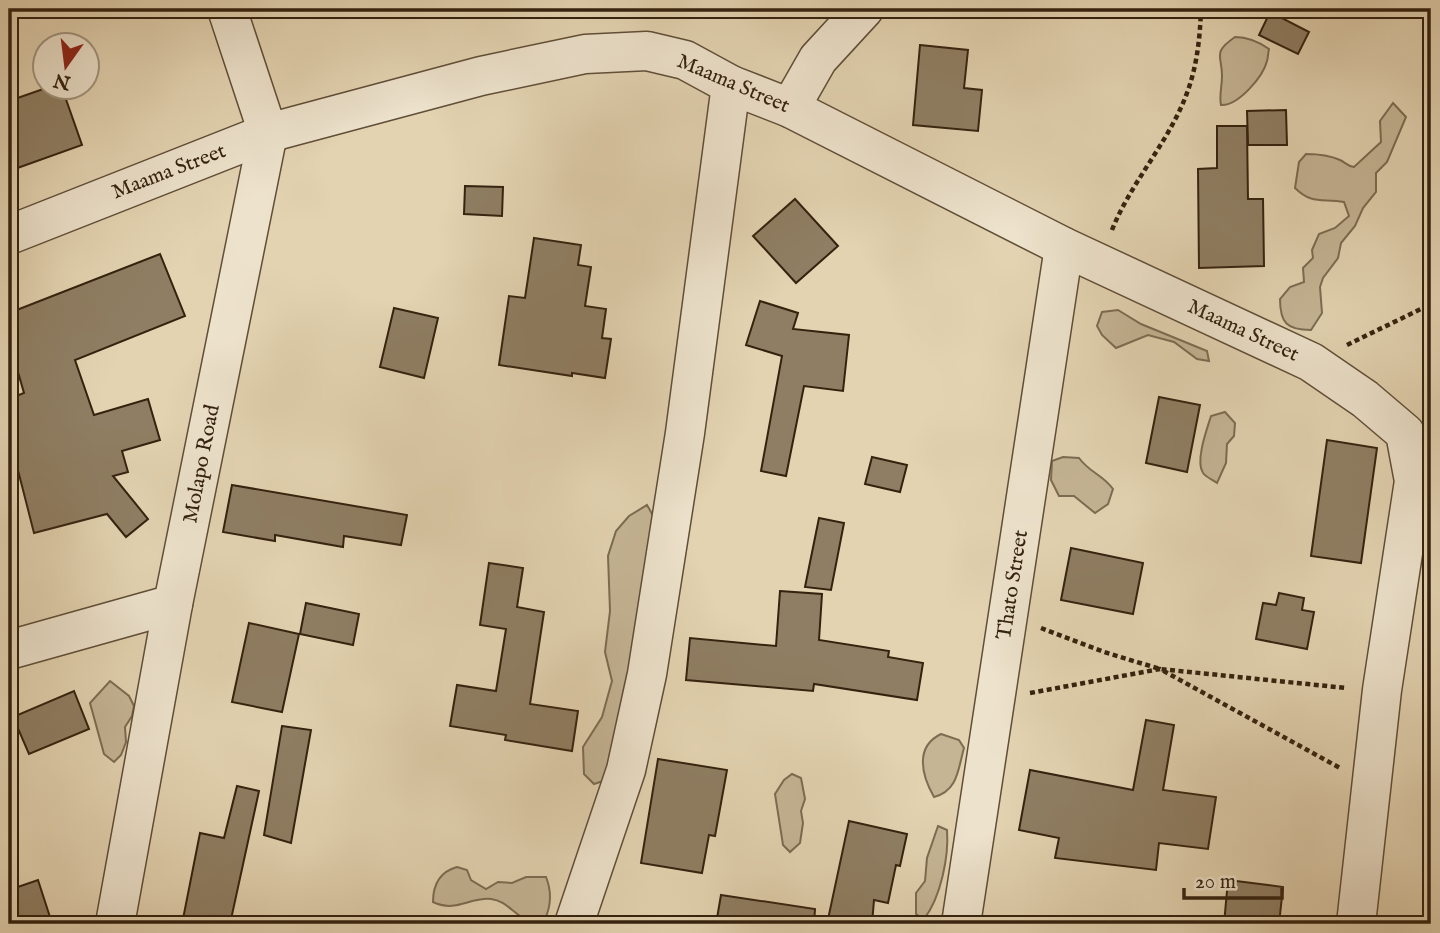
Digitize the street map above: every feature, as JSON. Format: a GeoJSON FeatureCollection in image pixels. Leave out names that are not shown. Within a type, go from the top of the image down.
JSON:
{"type":"FeatureCollection","features":[{"type":"Feature","properties":{"kind":"street","name":"Molapo Road"},"geometry":{"type":"LineString","coordinates":[[115,924],[173,604],[268,133],[227,9]]}},
{"type":"Feature","properties":{"kind":"street"},"geometry":{"type":"LineString","coordinates":[[790,108],[818,59],[864,9]]}},
{"type":"Feature","properties":{"kind":"street","name":"Maama Street"},"geometry":{"type":"LineString","coordinates":[[9,235],[268,133],[481,76],[585,54],[647,51],[685,60],[731,85],[790,108],[1065,247],[1311,362],[1365,399],[1405,433],[1414,481],[1382,690]]}},
{"type":"Feature","properties":{"kind":"street"},"geometry":{"type":"LineString","coordinates":[[573,924],[626,770],[647,674],[685,433],[731,85]]}},
{"type":"Feature","properties":{"kind":"street","name":"Thato Street"},"geometry":{"type":"LineString","coordinates":[[961,924],[1065,247]]}},
{"type":"Feature","properties":{"kind":"street"},"geometry":{"type":"LineString","coordinates":[[9,650],[173,604]]}},
{"type":"Feature","properties":{"kind":"street"},"geometry":{"type":"LineString","coordinates":[[1356,924],[1382,690]]}},
{"type":"Feature","properties":{"kind":"path"},"geometry":{"type":"LineString","coordinates":[[1099,263],[1120,210],[1187,94],[1200,45],[1202,9]]}},
{"type":"Feature","properties":{"kind":"path"},"geometry":{"type":"LineString","coordinates":[[1311,362],[1431,304]]}},
{"type":"Feature","properties":{"kind":"path"},"geometry":{"type":"LineString","coordinates":[[1008,615],[1104,652],[1160,669],[1313,687],[1382,690]]}},
{"type":"Feature","properties":{"kind":"path"},"geometry":{"type":"LineString","coordinates":[[995,705],[1030,693],[1160,669],[1371,785]]}},
{"type":"Feature","properties":{"kind":"shaded area"},"geometry":{"type":"Polygon","coordinates":[[[1235,37],[1253,40],[1269,49],[1267,60],[1261,75],[1242,96],[1221,105],[1220,55],[1223,47],[1235,37]]]}},
{"type":"Feature","properties":{"kind":"shaded area"},"geometry":{"type":"Polygon","coordinates":[[[1393,103],[1406,117],[1387,162],[1376,173],[1376,192],[1341,243],[1338,258],[1323,278],[1320,287],[1322,313],[1311,330],[1291,327],[1281,314],[1280,299],[1290,287],[1304,282],[1303,268],[1313,258],[1312,250],[1319,234],[1335,228],[1349,216],[1344,202],[1312,199],[1295,188],[1299,162],[1306,154],[1319,155],[1336,158],[1354,167],[1381,142],[1380,121],[1393,103]]]}},
{"type":"Feature","properties":{"kind":"shaded area"},"geometry":{"type":"Polygon","coordinates":[[[1118,310],[1141,324],[1207,351],[1209,361],[1197,359],[1174,342],[1148,335],[1116,348],[1097,326],[1102,312],[1118,310]]]}},
{"type":"Feature","properties":{"kind":"shaded area"},"geometry":{"type":"Polygon","coordinates":[[[1225,412],[1235,423],[1234,436],[1227,444],[1226,463],[1217,483],[1203,473],[1200,461],[1211,416],[1225,412]]]}},
{"type":"Feature","properties":{"kind":"shaded area"},"geometry":{"type":"Polygon","coordinates":[[[1063,457],[1079,458],[1109,484],[1113,489],[1108,504],[1095,513],[1074,496],[1059,496],[1051,480],[1052,461],[1063,457]]]}},
{"type":"Feature","properties":{"kind":"shaded area"},"geometry":{"type":"Polygon","coordinates":[[[647,505],[655,519],[651,584],[609,779],[594,784],[584,774],[583,747],[602,717],[612,681],[605,652],[610,611],[608,556],[616,531],[629,516],[647,505]]]}},
{"type":"Feature","properties":{"kind":"shaded area"},"geometry":{"type":"Polygon","coordinates":[[[110,681],[129,696],[134,706],[132,716],[125,727],[126,742],[121,755],[114,762],[104,754],[90,703],[110,681]]]}},
{"type":"Feature","properties":{"kind":"shaded area"},"geometry":{"type":"Polygon","coordinates":[[[941,734],[959,740],[964,748],[956,778],[948,790],[934,797],[926,780],[923,762],[927,746],[941,734]]]}},
{"type":"Feature","properties":{"kind":"shaded area"},"geometry":{"type":"Polygon","coordinates":[[[792,774],[801,778],[805,799],[801,811],[803,823],[800,843],[790,852],[783,845],[775,794],[784,780],[792,774]]]}},
{"type":"Feature","properties":{"kind":"shaded area"},"geometry":{"type":"Polygon","coordinates":[[[938,826],[947,830],[947,852],[939,888],[924,919],[916,914],[916,893],[925,881],[927,858],[938,826]]]}},
{"type":"Feature","properties":{"kind":"shaded area"},"geometry":{"type":"Polygon","coordinates":[[[457,867],[467,870],[471,880],[486,889],[498,882],[512,883],[526,877],[546,877],[550,899],[544,921],[529,921],[505,904],[491,899],[449,906],[433,902],[438,880],[457,867]]]}},
{"type":"Feature","properties":{"kind":"building"},"geometry":{"type":"Polygon","coordinates":[[[1270,12],[1309,32],[1298,54],[1259,35],[1270,12]]]}},
{"type":"Feature","properties":{"kind":"building"},"geometry":{"type":"Polygon","coordinates":[[[920,45],[968,50],[964,88],[982,90],[978,131],[913,125],[920,45]]]}},
{"type":"Feature","properties":{"kind":"building"},"geometry":{"type":"Polygon","coordinates":[[[32,93],[32,102],[67,102],[82,145],[9,171],[9,101],[32,93]]]}},
{"type":"Feature","properties":{"kind":"building"},"geometry":{"type":"Polygon","coordinates":[[[1286,110],[1287,145],[1248,145],[1247,111],[1286,110]]]}},
{"type":"Feature","properties":{"kind":"building"},"geometry":{"type":"Polygon","coordinates":[[[1217,126],[1247,126],[1248,199],[1263,199],[1264,266],[1199,268],[1198,169],[1217,168],[1217,126]]]}},
{"type":"Feature","properties":{"kind":"building"},"geometry":{"type":"Polygon","coordinates":[[[465,186],[503,187],[502,216],[464,214],[465,186]]]}},
{"type":"Feature","properties":{"kind":"building"},"geometry":{"type":"Polygon","coordinates":[[[795,199],[838,246],[796,283],[753,236],[795,199]]]}},
{"type":"Feature","properties":{"kind":"building"},"geometry":{"type":"Polygon","coordinates":[[[534,238],[581,245],[578,265],[591,267],[585,306],[606,309],[602,338],[611,339],[605,378],[499,365],[509,296],[525,298],[534,238]]]}},
{"type":"Feature","properties":{"kind":"building"},"geometry":{"type":"Polygon","coordinates":[[[160,254],[185,316],[75,360],[94,415],[148,399],[160,440],[122,451],[128,472],[113,476],[148,519],[126,537],[107,514],[34,533],[9,435],[9,399],[24,393],[9,341],[9,313],[160,254]]]}},
{"type":"Feature","properties":{"kind":"building"},"geometry":{"type":"Polygon","coordinates":[[[760,301],[798,313],[793,329],[849,335],[843,391],[804,386],[786,476],[761,471],[782,356],[746,345],[760,301]]]}},
{"type":"Feature","properties":{"kind":"building"},"geometry":{"type":"Polygon","coordinates":[[[394,308],[438,318],[424,378],[380,367],[394,308]]]}},
{"type":"Feature","properties":{"kind":"building"},"geometry":{"type":"Polygon","coordinates":[[[1159,397],[1200,405],[1187,472],[1146,463],[1159,397]]]}},
{"type":"Feature","properties":{"kind":"building"},"geometry":{"type":"Polygon","coordinates":[[[1327,440],[1377,448],[1361,563],[1311,556],[1327,440]]]}},
{"type":"Feature","properties":{"kind":"building"},"geometry":{"type":"Polygon","coordinates":[[[872,457],[907,465],[900,492],[865,484],[872,457]]]}},
{"type":"Feature","properties":{"kind":"building"},"geometry":{"type":"Polygon","coordinates":[[[232,485],[407,515],[401,545],[344,536],[343,547],[275,535],[275,541],[223,532],[232,485]]]}},
{"type":"Feature","properties":{"kind":"building"},"geometry":{"type":"Polygon","coordinates":[[[819,518],[844,523],[831,590],[805,587],[819,518]]]}},
{"type":"Feature","properties":{"kind":"building"},"geometry":{"type":"Polygon","coordinates":[[[1071,548],[1143,563],[1133,614],[1061,600],[1071,548]]]}},
{"type":"Feature","properties":{"kind":"building"},"geometry":{"type":"Polygon","coordinates":[[[489,563],[523,568],[517,607],[544,612],[530,704],[578,711],[572,751],[505,740],[506,735],[450,726],[457,685],[496,691],[506,629],[480,625],[489,563]]]}},
{"type":"Feature","properties":{"kind":"building"},"geometry":{"type":"Polygon","coordinates":[[[780,591],[822,594],[819,640],[889,651],[888,657],[923,663],[917,700],[814,684],[813,691],[686,680],[690,638],[776,646],[780,591]]]}},
{"type":"Feature","properties":{"kind":"building"},"geometry":{"type":"Polygon","coordinates":[[[1279,593],[1304,598],[1302,610],[1314,612],[1307,649],[1256,639],[1263,603],[1276,605],[1279,593]]]}},
{"type":"Feature","properties":{"kind":"building"},"geometry":{"type":"Polygon","coordinates":[[[306,603],[359,614],[353,645],[300,634],[306,603]]]}},
{"type":"Feature","properties":{"kind":"building"},"geometry":{"type":"Polygon","coordinates":[[[249,623],[299,634],[282,712],[232,702],[249,623]]]}},
{"type":"Feature","properties":{"kind":"building"},"geometry":{"type":"Polygon","coordinates":[[[74,691],[89,729],[29,754],[13,717],[74,691]]]}},
{"type":"Feature","properties":{"kind":"building"},"geometry":{"type":"Polygon","coordinates":[[[1146,720],[1174,725],[1163,790],[1216,797],[1208,849],[1159,843],[1156,870],[1055,858],[1059,838],[1019,830],[1030,770],[1133,790],[1146,720]]]}},
{"type":"Feature","properties":{"kind":"building"},"geometry":{"type":"Polygon","coordinates":[[[282,726],[311,730],[291,843],[264,835],[282,726]]]}},
{"type":"Feature","properties":{"kind":"building"},"geometry":{"type":"Polygon","coordinates":[[[658,759],[727,770],[715,836],[709,835],[702,873],[641,863],[658,759]]]}},
{"type":"Feature","properties":{"kind":"building"},"geometry":{"type":"Polygon","coordinates":[[[237,786],[259,791],[230,924],[182,924],[200,833],[224,838],[237,786]]]}},
{"type":"Feature","properties":{"kind":"building"},"geometry":{"type":"Polygon","coordinates":[[[849,821],[907,834],[900,866],[896,865],[888,903],[874,900],[872,924],[827,924],[849,821]]]}},
{"type":"Feature","properties":{"kind":"building"},"geometry":{"type":"Polygon","coordinates":[[[38,880],[50,917],[26,924],[9,924],[9,890],[38,880]]]}},
{"type":"Feature","properties":{"kind":"building"},"geometry":{"type":"Polygon","coordinates":[[[1228,880],[1283,887],[1279,924],[1224,924],[1228,880]]]}},
{"type":"Feature","properties":{"kind":"building"},"geometry":{"type":"Polygon","coordinates":[[[721,895],[815,909],[814,924],[716,924],[721,895]]]}}]}
